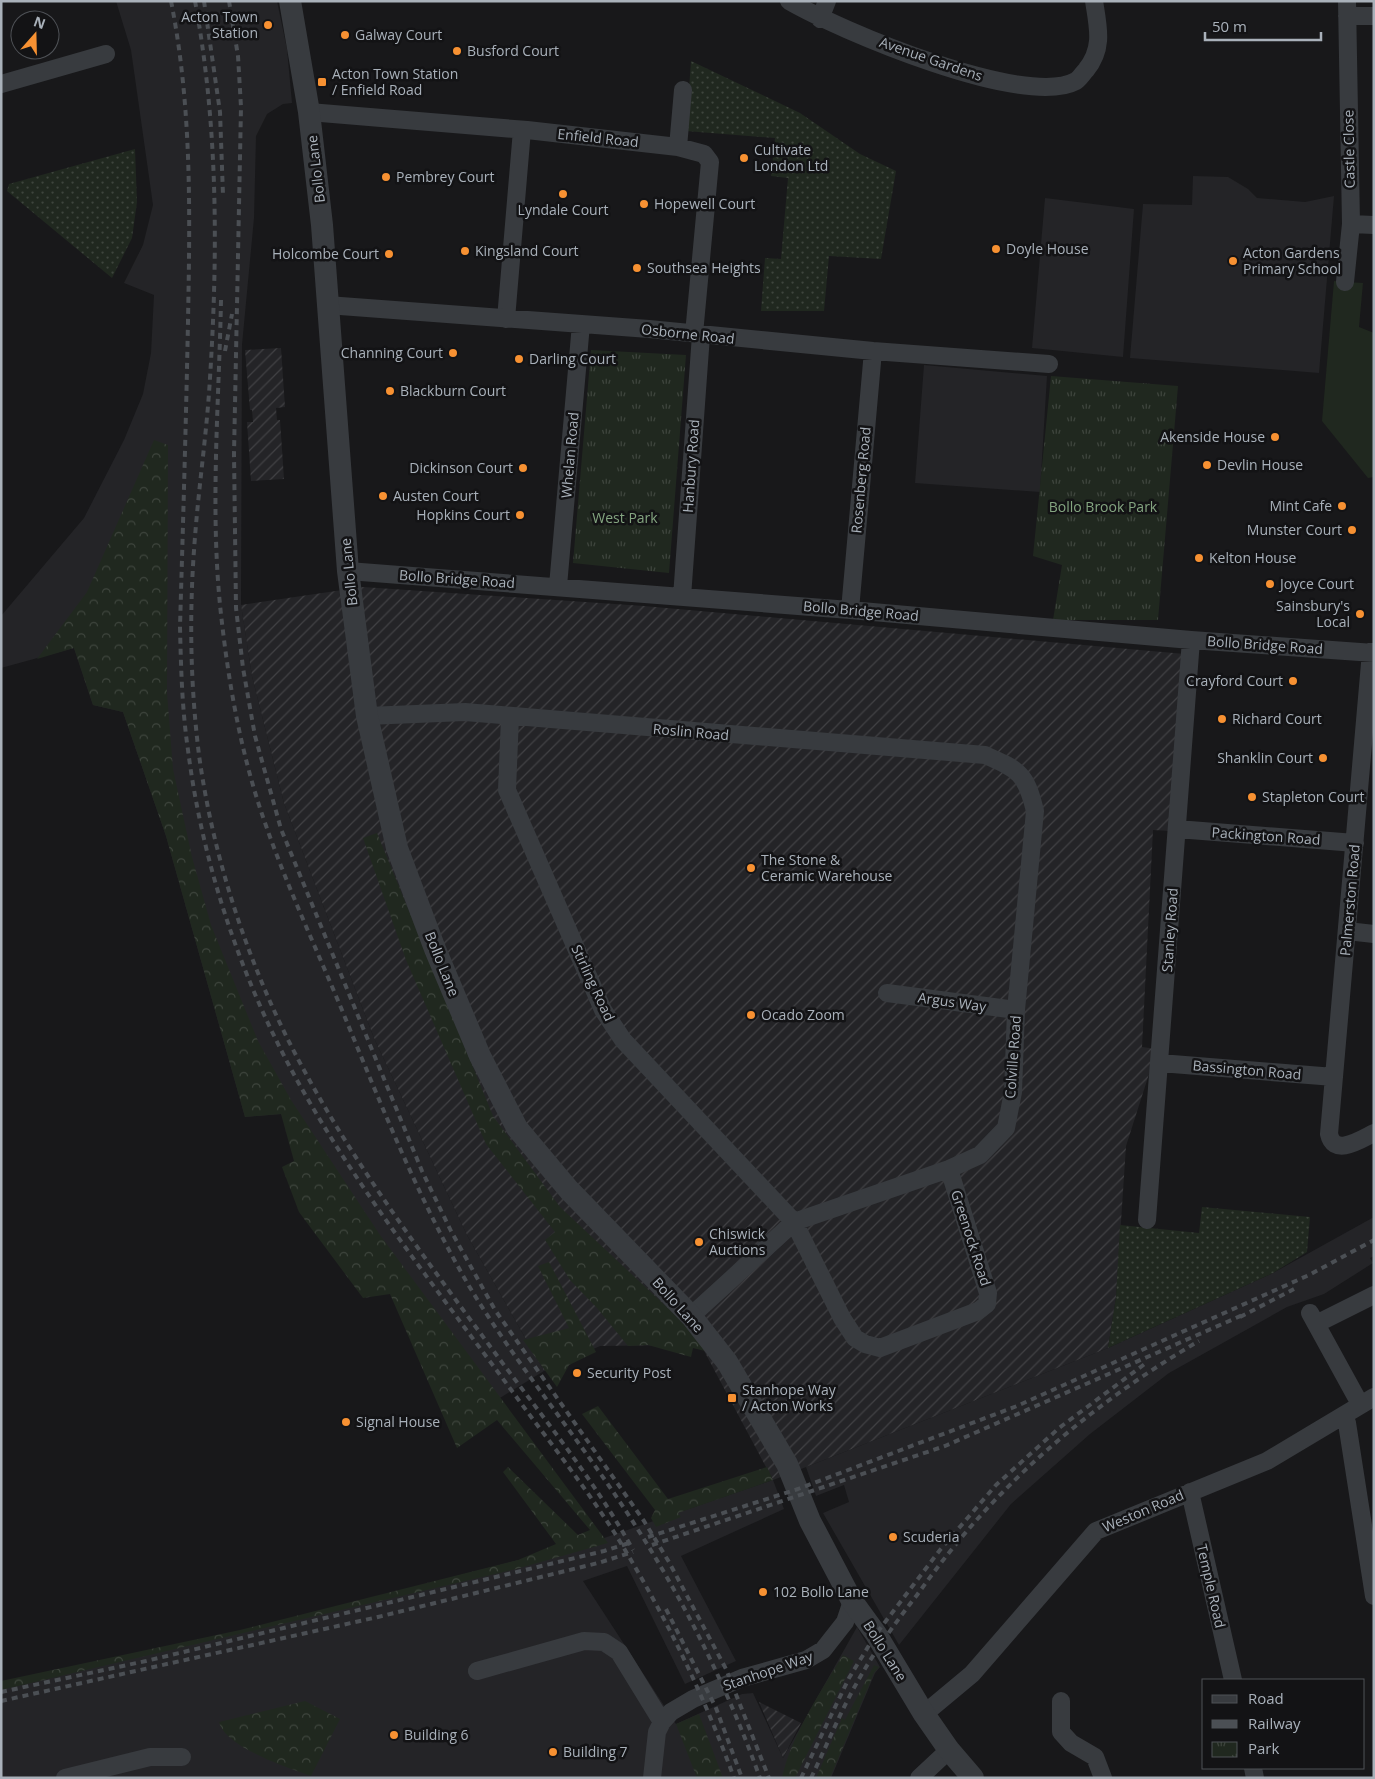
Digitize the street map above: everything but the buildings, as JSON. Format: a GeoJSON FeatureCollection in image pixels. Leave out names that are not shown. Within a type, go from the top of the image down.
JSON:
{"type":"FeatureCollection","features":[{"type":"Feature","properties":{"kind":"street","name":"Bollo Lane"},"geometry":{"type":"LineString","coordinates":[[290,1],[309,112],[322,225],[348,571],[367,716],[397,848],[435,949],[476,1048],[516,1128],[569,1190],[691,1316],[727,1362],[788,1464],[810,1521],[852,1601],[881,1643],[924,1714],[949,1750],[973,1778]]}},
{"type":"Feature","properties":{"kind":"street","name":"Avenue Gardens"},"geometry":{"type":"LineString","coordinates":[[789,1],[820,19],[962,73],[1022,87],[1064,86],[1078,80],[1096,58],[1098,25],[1094,1]]}},
{"type":"Feature","properties":{"kind":"street"},"geometry":{"type":"LineString","coordinates":[[820,19],[828,1]]}},
{"type":"Feature","properties":{"kind":"street"},"geometry":{"type":"LineString","coordinates":[[1347,8],[1374,16]]}},
{"type":"Feature","properties":{"kind":"street","name":"Castle Close"},"geometry":{"type":"LineString","coordinates":[[1344,282],[1351,224],[1347,8]]}},
{"type":"Feature","properties":{"kind":"street"},"geometry":{"type":"LineString","coordinates":[[1,84],[106,54]]}},
{"type":"Feature","properties":{"kind":"street"},"geometry":{"type":"LineString","coordinates":[[678,147],[683,90]]}},
{"type":"Feature","properties":{"kind":"street","name":"Enfield Road"},"geometry":{"type":"LineString","coordinates":[[309,112],[522,130],[678,147],[704,154],[710,162],[697,334]]}},
{"type":"Feature","properties":{"kind":"street"},"geometry":{"type":"LineString","coordinates":[[506,319],[522,130]]}},
{"type":"Feature","properties":{"kind":"street"},"geometry":{"type":"LineString","coordinates":[[1351,224],[1374,225]]}},
{"type":"Feature","properties":{"kind":"street","name":"Osborne Road"},"geometry":{"type":"LineString","coordinates":[[327,305],[582,324],[664,326],[697,334],[1049,364]]}},
{"type":"Feature","properties":{"kind":"street","name":"Whelan Road"},"geometry":{"type":"LineString","coordinates":[[558,586],[582,324]]}},
{"type":"Feature","properties":{"kind":"street","name":"Hanbury Road"},"geometry":{"type":"LineString","coordinates":[[682,597],[697,334]]}},
{"type":"Feature","properties":{"kind":"street","name":"Rosenberg Road"},"geometry":{"type":"LineString","coordinates":[[850,610],[873,350]]}},
{"type":"Feature","properties":{"kind":"street","name":"Bollo Bridge Road"},"geometry":{"type":"LineString","coordinates":[[348,571],[558,586],[1191,640],[1373,652]]}},
{"type":"Feature","properties":{"kind":"street","name":"Stanley Road"},"geometry":{"type":"LineString","coordinates":[[1147,1220],[1191,640]]}},
{"type":"Feature","properties":{"kind":"street","name":"Palmerston Road"},"geometry":{"type":"LineString","coordinates":[[1373,652],[1346,931],[1329,1134],[1330,1141],[1335,1145],[1343,1146],[1374,1133]]}},
{"type":"Feature","properties":{"kind":"street","name":"Roslin Road"},"geometry":{"type":"LineString","coordinates":[[367,716],[465,712],[985,755],[1014,767]]}},
{"type":"Feature","properties":{"kind":"street","name":"Stirling Road"},"geometry":{"type":"LineString","coordinates":[[510,717],[507,790],[603,1010],[629,1047],[794,1222]]}},
{"type":"Feature","properties":{"kind":"street","name":"Colville Road"},"geometry":{"type":"LineString","coordinates":[[691,1316],[794,1222],[949,1169],[980,1155],[1006,1128],[1013,1092],[1016,1010],[1034,811],[1030,790],[1014,767]]}},
{"type":"Feature","properties":{"kind":"street","name":"Packington Road"},"geometry":{"type":"LineString","coordinates":[[1177,829],[1355,843]]}},
{"type":"Feature","properties":{"kind":"street"},"geometry":{"type":"LineString","coordinates":[[1346,931],[1374,934]]}},
{"type":"Feature","properties":{"kind":"street","name":"Argus Way"},"geometry":{"type":"LineString","coordinates":[[887,993],[1016,1010]]}},
{"type":"Feature","properties":{"kind":"street","name":"Bassington Road"},"geometry":{"type":"LineString","coordinates":[[1160,1062],[1334,1077]]}},
{"type":"Feature","properties":{"kind":"street","name":"Greenock Road"},"geometry":{"type":"LineString","coordinates":[[794,1222],[842,1318],[855,1338],[865,1344],[880,1348],[978,1311],[987,1304],[988,1293],[986,1284],[949,1169]]}},
{"type":"Feature","properties":{"kind":"street"},"geometry":{"type":"LineString","coordinates":[[1367,1400],[1313,1318],[1374,1295]]}},
{"type":"Feature","properties":{"kind":"street","name":"Weston Road"},"geometry":{"type":"LineString","coordinates":[[924,1714],[972,1674],[1096,1531],[1268,1461],[1367,1400]]}},
{"type":"Feature","properties":{"kind":"street"},"geometry":{"type":"LineString","coordinates":[[1343,1416],[1347,1423],[1373,1587]]}},
{"type":"Feature","properties":{"kind":"street","name":"Temple Road"},"geometry":{"type":"LineString","coordinates":[[1190,1492],[1233,1679]]}},
{"type":"Feature","properties":{"kind":"street","name":"Stanhope Way"},"geometry":{"type":"LineString","coordinates":[[662,1722],[671,1712],[693,1699],[748,1675],[806,1660],[823,1650],[845,1622],[852,1601]]}},
{"type":"Feature","properties":{"kind":"street"},"geometry":{"type":"LineString","coordinates":[[477,1671],[584,1641],[604,1642],[619,1652],[662,1722],[654,1744],[652,1778]]}},
{"type":"Feature","properties":{"kind":"street"},"geometry":{"type":"LineString","coordinates":[[1061,1701],[1060,1732],[1070,1744],[1095,1757],[1103,1778]]}},
{"type":"Feature","properties":{"kind":"street"},"geometry":{"type":"LineString","coordinates":[[919,1778],[949,1750]]}},
{"type":"Feature","properties":{"kind":"street"},"geometry":{"type":"LineString","coordinates":[[65,1778],[150,1757],[182,1757]]}},
{"type":"Feature","properties":{"kind":"shaded area"},"geometry":{"type":"Polygon","coordinates":[[[116,1],[277,1],[287,49],[292,103],[283,104],[267,114],[256,136],[254,218],[242,345],[241,604],[252,676],[284,803],[374,1038],[467,1235],[544,1371],[482,1409],[281,1114],[245,1117],[166,836],[123,712],[93,705],[74,648],[1,668],[1,616],[84,518],[124,440],[143,394],[151,353],[154,295],[124,283],[143,245],[153,205],[131,50],[116,1]]]}},
{"type":"Feature","properties":{"kind":"shaded area","name":"Acton Gardens Primary School"},"geometry":{"type":"Polygon","coordinates":[[[1193,176],[1228,177],[1248,189],[1257,198],[1305,202],[1334,196],[1319,373],[1130,358],[1143,204],[1192,205],[1193,176]]]}},
{"type":"Feature","properties":{"kind":"shaded area"},"geometry":{"type":"Polygon","coordinates":[[[1045,198],[1134,209],[1123,357],[1032,348],[1045,198]]]}},
{"type":"Feature","properties":{"kind":"shaded area"},"geometry":{"type":"Polygon","coordinates":[[[281,348],[285,407],[276,408],[277,420],[280,420],[284,479],[251,481],[247,422],[253,422],[252,410],[250,410],[245,350],[281,348]]]}},
{"type":"Feature","properties":{"kind":"shaded area"},"geometry":{"type":"Polygon","coordinates":[[[924,365],[1047,376],[1040,492],[915,483],[924,365]]]}},
{"type":"Feature","properties":{"kind":"shaded area"},"geometry":{"type":"Polygon","coordinates":[[[363,587],[644,606],[1185,654],[1170,831],[1153,830],[1142,1047],[1157,1049],[1126,1146],[1116,1297],[1108,1348],[773,1480],[702,1347],[685,1345],[600,1346],[544,1371],[467,1235],[374,1038],[284,803],[252,676],[241,605],[363,587]]]}},
{"type":"Feature","properties":{"kind":"shaded area"},"geometry":{"type":"Polygon","coordinates":[[[1374,1217],[1374,1256],[1370,1258],[1373,1263],[1324,1294],[1287,1307],[1169,1373],[1090,1434],[1011,1504],[899,1645],[823,1513],[849,1502],[844,1485],[816,1496],[806,1467],[1108,1348],[1273,1273],[1374,1217]]]}},
{"type":"Feature","properties":{"kind":"shaded area"},"geometry":{"type":"Polygon","coordinates":[[[773,1480],[784,1509],[681,1556],[736,1661],[685,1684],[627,1566],[583,1581],[676,1724],[742,1694],[753,1693],[783,1758],[857,1627],[880,1667],[875,1673],[831,1778],[1,1778],[1,1683],[244,1631],[604,1538],[773,1480]]]}},
{"type":"Feature","properties":{"kind":"shaded area"},"geometry":{"type":"Polygon","coordinates":[[[759,1702],[801,1723],[783,1758],[759,1702]]]}},
{"type":"Feature","properties":{"kind":"green space"},"geometry":{"type":"Polygon","coordinates":[[[691,61],[800,113],[860,154],[896,171],[881,259],[829,256],[824,311],[761,311],[765,258],[781,259],[788,178],[771,176],[775,138],[686,131],[691,61]]]}},
{"type":"Feature","properties":{"kind":"green space"},"geometry":{"type":"Polygon","coordinates":[[[135,149],[137,202],[132,238],[112,278],[7,191],[9,184],[135,149]]]}},
{"type":"Feature","properties":{"kind":"green space"},"geometry":{"type":"Polygon","coordinates":[[[1334,281],[1363,283],[1359,327],[1374,333],[1374,477],[1368,478],[1322,421],[1334,281]]]}},
{"type":"Feature","properties":{"kind":"green space","name":"West Park"},"geometry":{"type":"Polygon","coordinates":[[[591,350],[686,355],[669,573],[573,563],[591,350]]]}},
{"type":"Feature","properties":{"kind":"green space","name":"Bollo Brook Park"},"geometry":{"type":"Polygon","coordinates":[[[1051,376],[1178,386],[1158,620],[1053,620],[1062,565],[1033,556],[1051,376]]]}},
{"type":"Feature","properties":{"kind":"green space"},"geometry":{"type":"Polygon","coordinates":[[[154,440],[168,445],[167,693],[173,769],[192,857],[211,925],[258,1041],[291,1100],[380,1235],[608,1543],[516,1569],[1,1690],[1,1681],[240,1630],[518,1560],[556,1544],[503,1472],[508,1467],[578,1535],[590,1530],[497,1420],[457,1448],[390,1294],[363,1298],[299,1212],[282,1167],[294,1161],[281,1114],[245,1117],[166,836],[123,712],[93,705],[74,648],[37,659],[87,592],[154,440]]]}},
{"type":"Feature","properties":{"kind":"green space"},"geometry":{"type":"Polygon","coordinates":[[[377,833],[493,1116],[560,1207],[704,1342],[705,1351],[693,1348],[691,1357],[648,1345],[628,1346],[597,1308],[570,1280],[545,1240],[555,1232],[486,1144],[406,960],[363,838],[377,833]]]}},
{"type":"Feature","properties":{"kind":"green space"},"geometry":{"type":"Polygon","coordinates":[[[1202,1207],[1310,1217],[1307,1252],[1273,1273],[1108,1348],[1116,1297],[1120,1225],[1199,1233],[1202,1207]]]}},
{"type":"Feature","properties":{"kind":"green space"},"geometry":{"type":"Polygon","coordinates":[[[549,1262],[596,1352],[569,1365],[557,1387],[523,1340],[569,1328],[538,1266],[549,1262]]]}},
{"type":"Feature","properties":{"kind":"green space"},"geometry":{"type":"Polygon","coordinates":[[[598,1406],[668,1499],[767,1467],[773,1480],[678,1513],[681,1517],[656,1527],[651,1518],[655,1510],[582,1414],[598,1406]]]}},
{"type":"Feature","properties":{"kind":"green space"},"geometry":{"type":"Polygon","coordinates":[[[843,1655],[854,1661],[795,1778],[782,1778],[799,1730],[843,1655]]]}},
{"type":"Feature","properties":{"kind":"green space"},"geometry":{"type":"Polygon","coordinates":[[[874,1665],[879,1667],[874,1673],[830,1778],[816,1778],[842,1718],[845,1720],[874,1665]]]}},
{"type":"Feature","properties":{"kind":"green space"},"geometry":{"type":"Polygon","coordinates":[[[305,1701],[340,1719],[311,1776],[273,1762],[245,1748],[224,1731],[219,1722],[305,1701]]]}},
{"type":"Feature","properties":{"kind":"green space"},"geometry":{"type":"Polygon","coordinates":[[[699,1714],[723,1778],[697,1778],[676,1724],[699,1714]]]}},
{"type":"Feature","properties":{"kind":"railway"},"geometry":{"type":"LineString","coordinates":[[171,1],[183,81],[189,200],[189,281],[180,627],[182,688],[186,735],[195,794],[215,882],[228,925],[261,1009],[281,1049],[302,1089],[353,1172],[409,1252],[582,1485],[632,1561],[665,1621],[695,1683],[734,1778]]}},
{"type":"Feature","properties":{"kind":"railway"},"geometry":{"type":"LineString","coordinates":[[195,1],[208,95],[212,142],[215,236],[210,378],[193,564],[192,673],[199,755],[214,837],[225,878],[252,958],[268,997],[305,1072],[326,1109],[397,1218],[586,1475],[633,1550]]}},
{"type":"Feature","properties":{"kind":"railway"},"geometry":{"type":"LineString","coordinates":[[204,1],[220,112],[223,195]]}},
{"type":"Feature","properties":{"kind":"railway"},"geometry":{"type":"LineString","coordinates":[[229,1],[238,56],[241,107],[234,454],[236,608],[243,668],[255,736],[281,829],[422,1171],[451,1231],[495,1310],[644,1521],[669,1562],[726,1669],[769,1778]]}},
{"type":"Feature","properties":{"kind":"railway"},"geometry":{"type":"LineString","coordinates":[[221,300],[215,502],[218,583],[225,646],[236,715],[252,783],[268,832],[288,884],[387,1118],[417,1187],[451,1253],[488,1317],[615,1495],[672,1585],[720,1680],[760,1778]]}},
{"type":"Feature","properties":{"kind":"railway"},"geometry":{"type":"LineString","coordinates":[[225,351],[232,314]]}},
{"type":"Feature","properties":{"kind":"railway"},"geometry":{"type":"LineString","coordinates":[[648,1537],[798,1489],[1017,1406],[1309,1275],[1374,1240]]}},
{"type":"Feature","properties":{"kind":"railway"},"geometry":{"type":"LineString","coordinates":[[1240,1317],[1294,1289]]}},
{"type":"Feature","properties":{"kind":"railway"},"geometry":{"type":"LineString","coordinates":[[652,1545],[945,1446],[1245,1314]]}},
{"type":"Feature","properties":{"kind":"railway"},"geometry":{"type":"LineString","coordinates":[[811,1778],[846,1703],[872,1657],[937,1568],[979,1517],[1024,1471],[1071,1430],[1121,1391],[1199,1341]]}},
{"type":"Feature","properties":{"kind":"railway"},"geometry":{"type":"LineString","coordinates":[[801,1778],[849,1678],[876,1634],[940,1550],[996,1485],[1059,1428],[1146,1363]]}},
{"type":"Feature","properties":{"kind":"railway"},"geometry":{"type":"LineString","coordinates":[[1,1692],[146,1661],[604,1551],[629,1543]]}},
{"type":"Feature","properties":{"kind":"railway"},"geometry":{"type":"LineString","coordinates":[[1,1701],[378,1617],[598,1563],[633,1552]]}},
{"type":"Feature","properties":{"kind":"railway"},"geometry":{"type":"LineString","coordinates":[[666,1609],[716,1708],[742,1778]]}},
{"type":"Feature","properties":{"kind":"place","name":"Acton Town Station"},"geometry":{"type":"Point","coordinates":[268,25]}},
{"type":"Feature","properties":{"kind":"place","name":"Galway Court"},"geometry":{"type":"Point","coordinates":[345,35]}},
{"type":"Feature","properties":{"kind":"place","name":"Busford Court"},"geometry":{"type":"Point","coordinates":[457,51]}},
{"type":"Feature","properties":{"kind":"place","name":"Acton Town Station / Enfield Road"},"geometry":{"type":"Point","coordinates":[322,82]}},
{"type":"Feature","properties":{"kind":"place","name":"Cultivate London Ltd"},"geometry":{"type":"Point","coordinates":[744,158]}},
{"type":"Feature","properties":{"kind":"place","name":"Pembrey Court"},"geometry":{"type":"Point","coordinates":[386,177]}},
{"type":"Feature","properties":{"kind":"place","name":"Lyndale Court"},"geometry":{"type":"Point","coordinates":[563,194]}},
{"type":"Feature","properties":{"kind":"place","name":"Hopewell Court"},"geometry":{"type":"Point","coordinates":[644,204]}},
{"type":"Feature","properties":{"kind":"place","name":"Doyle House"},"geometry":{"type":"Point","coordinates":[996,249]}},
{"type":"Feature","properties":{"kind":"place","name":"Kingsland Court"},"geometry":{"type":"Point","coordinates":[465,251]}},
{"type":"Feature","properties":{"kind":"place","name":"Holcombe Court"},"geometry":{"type":"Point","coordinates":[389,254]}},
{"type":"Feature","properties":{"kind":"place","name":"Acton Gardens Primary School"},"geometry":{"type":"Point","coordinates":[1233,261]}},
{"type":"Feature","properties":{"kind":"place","name":"Southsea Heights"},"geometry":{"type":"Point","coordinates":[637,268]}},
{"type":"Feature","properties":{"kind":"place","name":"Channing Court"},"geometry":{"type":"Point","coordinates":[453,353]}},
{"type":"Feature","properties":{"kind":"place","name":"Darling Court"},"geometry":{"type":"Point","coordinates":[519,359]}},
{"type":"Feature","properties":{"kind":"place","name":"Blackburn Court"},"geometry":{"type":"Point","coordinates":[390,391]}},
{"type":"Feature","properties":{"kind":"place","name":"Akenside House"},"geometry":{"type":"Point","coordinates":[1275,437]}},
{"type":"Feature","properties":{"kind":"place","name":"Devlin House"},"geometry":{"type":"Point","coordinates":[1207,465]}},
{"type":"Feature","properties":{"kind":"place","name":"Dickinson Court"},"geometry":{"type":"Point","coordinates":[523,468]}},
{"type":"Feature","properties":{"kind":"place","name":"Austen Court"},"geometry":{"type":"Point","coordinates":[383,496]}},
{"type":"Feature","properties":{"kind":"place","name":"Mint Cafe"},"geometry":{"type":"Point","coordinates":[1342,506]}},
{"type":"Feature","properties":{"kind":"place","name":"Hopkins Court"},"geometry":{"type":"Point","coordinates":[520,515]}},
{"type":"Feature","properties":{"kind":"place","name":"Munster Court"},"geometry":{"type":"Point","coordinates":[1352,530]}},
{"type":"Feature","properties":{"kind":"place","name":"Kelton House"},"geometry":{"type":"Point","coordinates":[1199,558]}},
{"type":"Feature","properties":{"kind":"place","name":"Joyce Court"},"geometry":{"type":"Point","coordinates":[1270,584]}},
{"type":"Feature","properties":{"kind":"place","name":"Sainsbury's Local"},"geometry":{"type":"Point","coordinates":[1360,614]}},
{"type":"Feature","properties":{"kind":"place","name":"Crayford Court"},"geometry":{"type":"Point","coordinates":[1293,681]}},
{"type":"Feature","properties":{"kind":"place","name":"Richard Court"},"geometry":{"type":"Point","coordinates":[1222,719]}},
{"type":"Feature","properties":{"kind":"place","name":"Shanklin Court"},"geometry":{"type":"Point","coordinates":[1323,758]}},
{"type":"Feature","properties":{"kind":"place","name":"Stapleton Court"},"geometry":{"type":"Point","coordinates":[1252,797]}},
{"type":"Feature","properties":{"kind":"place","name":"The Stone & Ceramic Warehouse"},"geometry":{"type":"Point","coordinates":[751,868]}},
{"type":"Feature","properties":{"kind":"place","name":"Ocado Zoom"},"geometry":{"type":"Point","coordinates":[751,1015]}},
{"type":"Feature","properties":{"kind":"place","name":"Chiswick Auctions"},"geometry":{"type":"Point","coordinates":[699,1242]}},
{"type":"Feature","properties":{"kind":"place","name":"Security Post"},"geometry":{"type":"Point","coordinates":[577,1373]}},
{"type":"Feature","properties":{"kind":"place","name":"Stanhope Way / Acton Works"},"geometry":{"type":"Point","coordinates":[732,1398]}},
{"type":"Feature","properties":{"kind":"place","name":"Signal House"},"geometry":{"type":"Point","coordinates":[346,1422]}},
{"type":"Feature","properties":{"kind":"place","name":"Scuderia"},"geometry":{"type":"Point","coordinates":[893,1537]}},
{"type":"Feature","properties":{"kind":"place","name":"102 Bollo Lane"},"geometry":{"type":"Point","coordinates":[763,1592]}},
{"type":"Feature","properties":{"kind":"place","name":"Building 6"},"geometry":{"type":"Point","coordinates":[394,1735]}},
{"type":"Feature","properties":{"kind":"place","name":"Building 7"},"geometry":{"type":"Point","coordinates":[553,1752]}}]}
